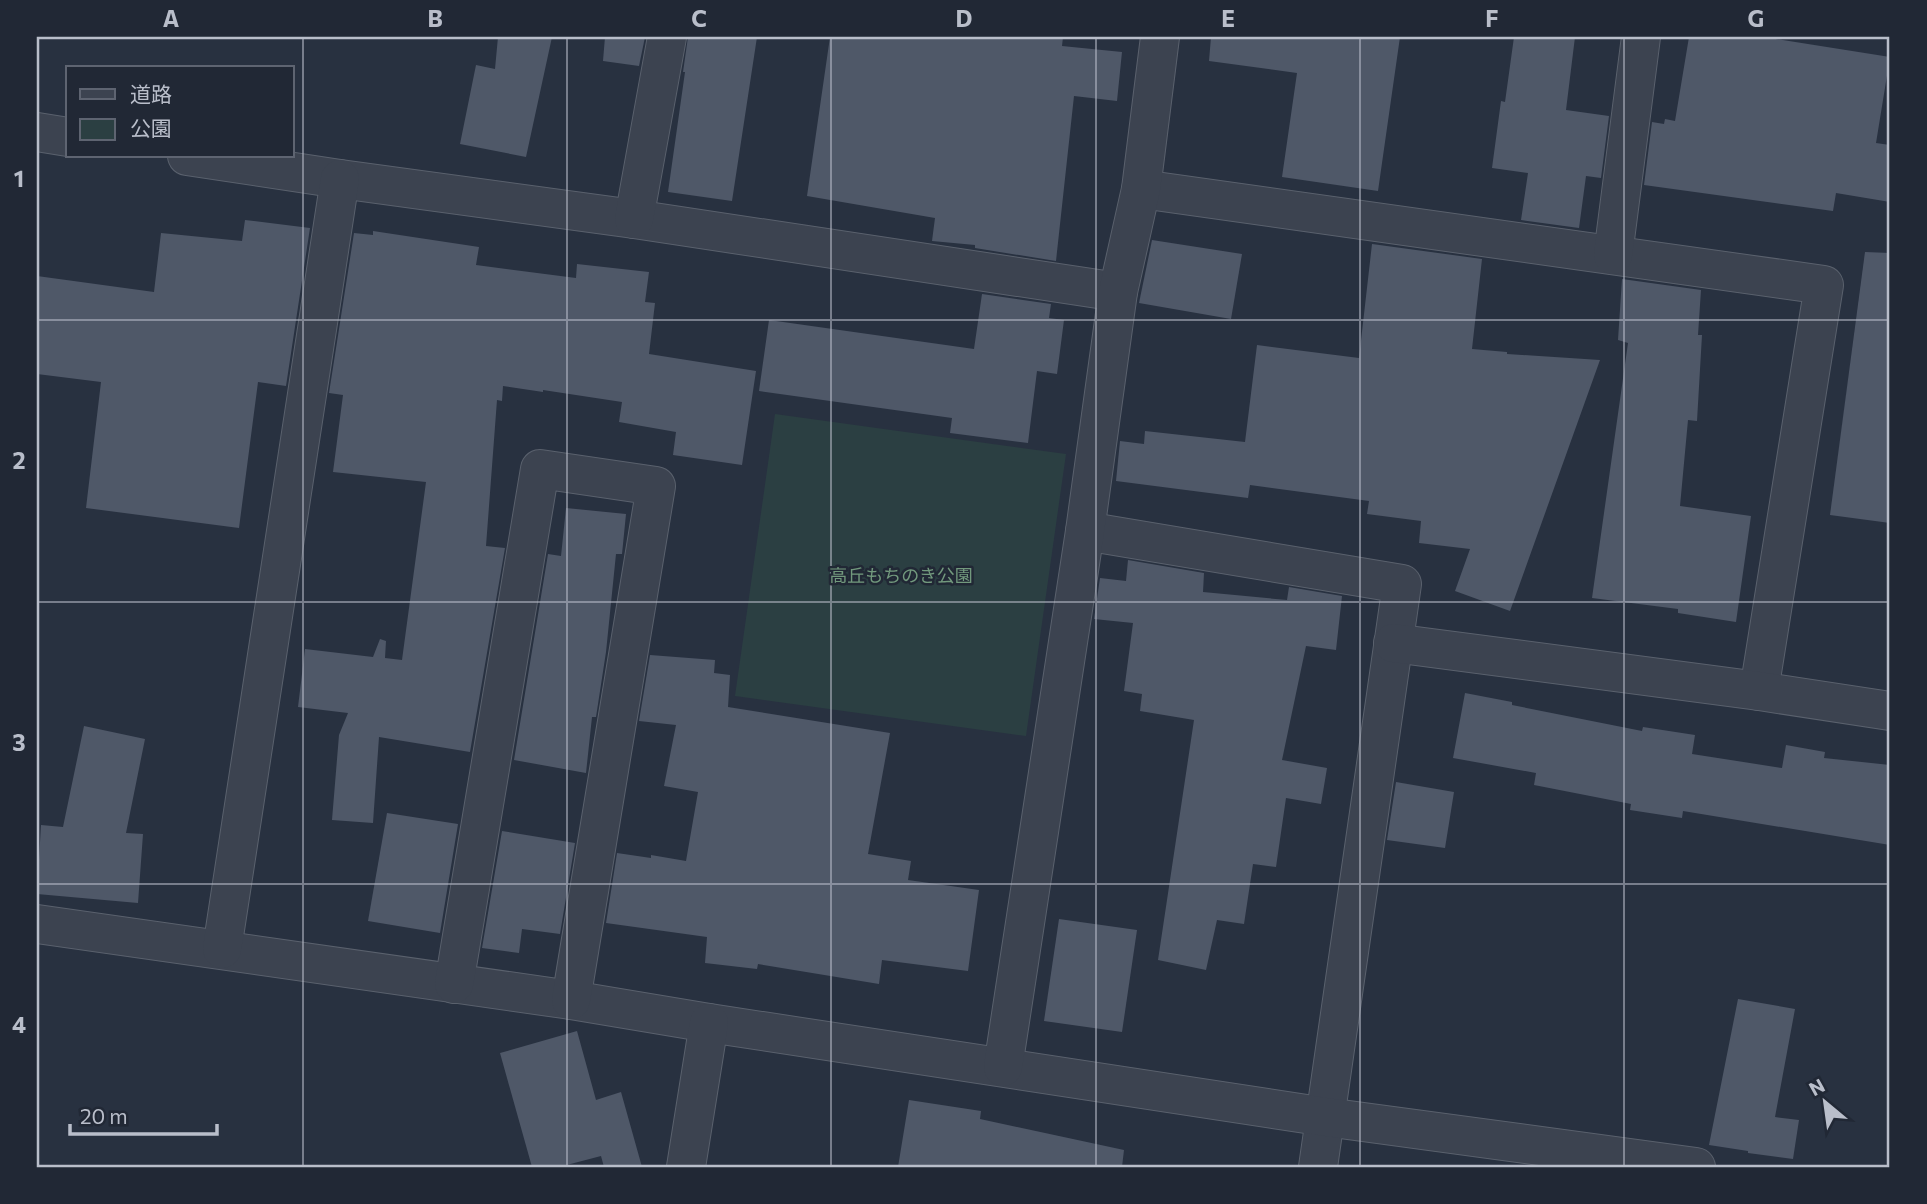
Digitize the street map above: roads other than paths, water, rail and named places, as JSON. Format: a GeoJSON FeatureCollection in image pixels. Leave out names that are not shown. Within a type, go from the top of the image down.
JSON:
{"type":"FeatureCollection","features":[{"type":"Feature","properties":{"kind":"street"},"geometry":{"type":"LineString","coordinates":[[634,219],[667,37]]}},
{"type":"Feature","properties":{"kind":"street"},"geometry":{"type":"LineString","coordinates":[[1003,1067],[1085,531],[1118,292],[1140,189],[1160,37]]}},
{"type":"Feature","properties":{"kind":"street"},"geometry":{"type":"LineString","coordinates":[[1612,255],[1641,37]]}},
{"type":"Feature","properties":{"kind":"street"},"geometry":{"type":"LineString","coordinates":[[37,132],[66,137]]}},
{"type":"Feature","properties":{"kind":"street"},"geometry":{"type":"LineString","coordinates":[[200,158],[340,180],[634,219],[1118,292]]}},
{"type":"Feature","properties":{"kind":"street"},"geometry":{"type":"LineString","coordinates":[[222,949],[340,180]]}},
{"type":"Feature","properties":{"kind":"street"},"geometry":{"type":"LineString","coordinates":[[1140,189],[1824,285],[1759,691]]}},
{"type":"Feature","properties":{"kind":"street"},"geometry":{"type":"LineString","coordinates":[[454,984],[540,469],[656,486],[571,1000]]}},
{"type":"Feature","properties":{"kind":"street"},"geometry":{"type":"LineString","coordinates":[[1085,531],[1402,584],[1318,1167]]}},
{"type":"Feature","properties":{"kind":"street"},"geometry":{"type":"LineString","coordinates":[[1393,643],[1890,711]]}},
{"type":"Feature","properties":{"kind":"street"},"geometry":{"type":"LineString","coordinates":[[37,924],[571,1000],[1326,1117],[1696,1167]]}},
{"type":"Feature","properties":{"kind":"street"},"geometry":{"type":"LineString","coordinates":[[686,1167],[709,1023]]}},
{"type":"Feature","properties":{"kind":"park label","name":"高丘もちのき公園"},"geometry":{"type":"Point","coordinates":[901,575]}}]}
